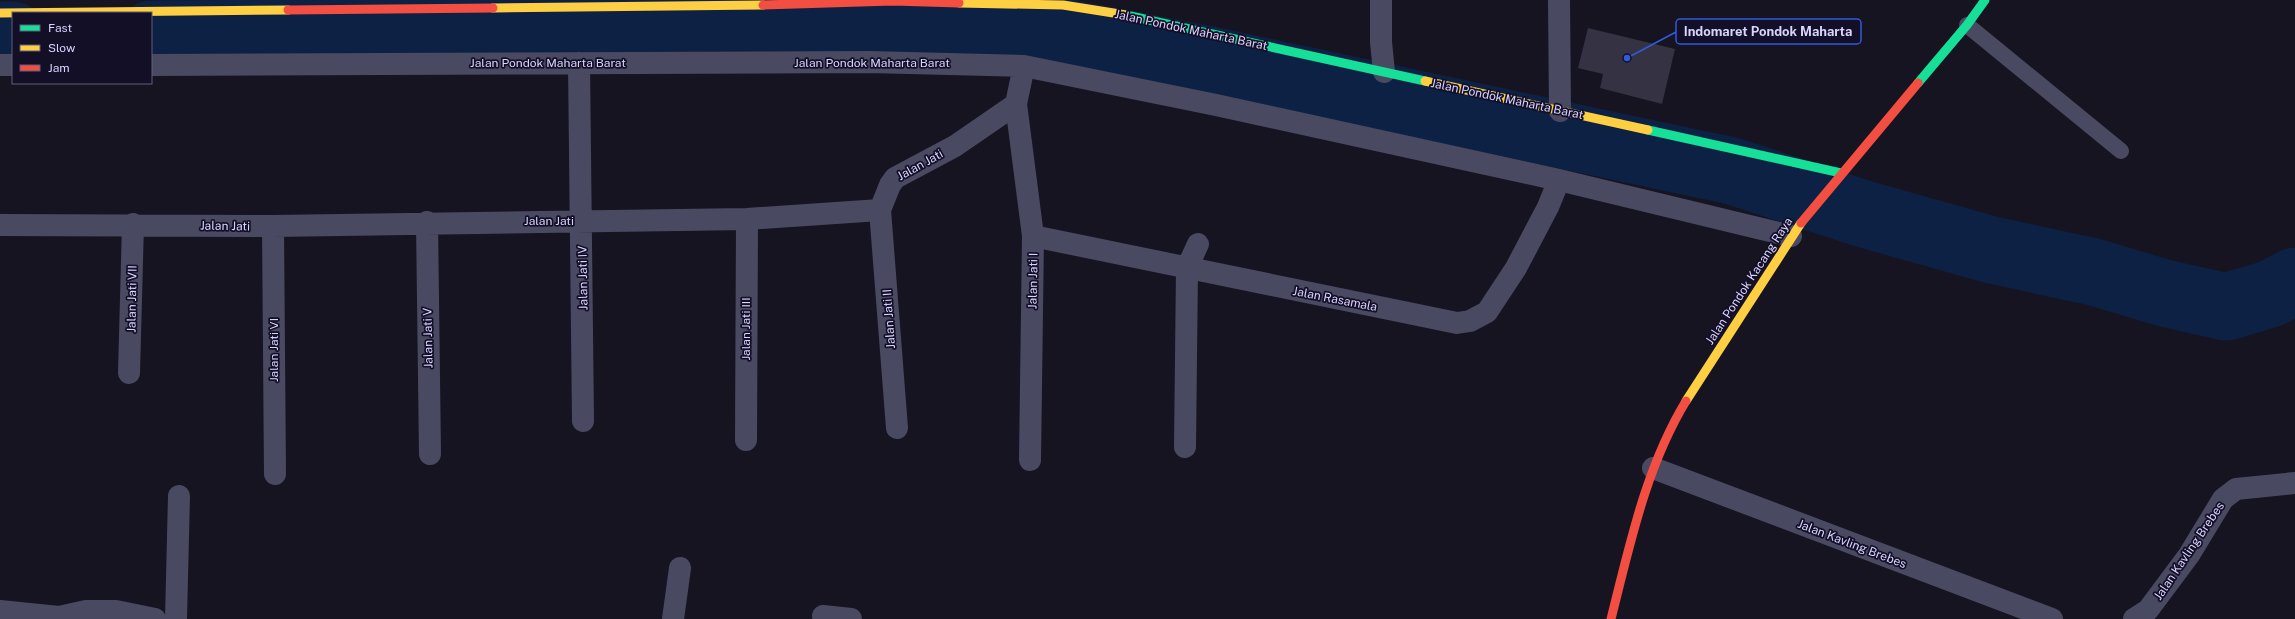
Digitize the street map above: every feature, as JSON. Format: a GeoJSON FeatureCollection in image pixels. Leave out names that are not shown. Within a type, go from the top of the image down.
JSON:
{"type":"FeatureCollection","features":[{"type":"Feature","properties":{"kind":"street"},"geometry":{"type":"LineString","coordinates":[[46,0],[46,12]]}},
{"type":"Feature","properties":{"kind":"street","name":"Jalan Pondok Maharta Barat"},"geometry":{"type":"LineString","coordinates":[[70,12],[215,6],[715,3],[893,0],[1063,5],[1102,10],[1384,72],[1560,111],[1838,176]]}},
{"type":"Feature","properties":{"kind":"street"},"geometry":{"type":"LineString","coordinates":[[1380,0],[1384,72]]}},
{"type":"Feature","properties":{"kind":"street"},"geometry":{"type":"LineString","coordinates":[[1559,0],[1560,111]]}},
{"type":"Feature","properties":{"kind":"street","name":"Jalan Pondok Kacang Raya"},"geometry":{"type":"LineString","coordinates":[[1611,619],[1640,507],[1653,468],[1685,404],[1791,236],[1838,176],[1967,25],[1985,0]]}},
{"type":"Feature","properties":{"kind":"street","name":"Jalan Pondok Maharta Barat"},"geometry":{"type":"LineString","coordinates":[[0,13],[12,13]]}},
{"type":"Feature","properties":{"kind":"street","name":"Jalan Pondok Maharta Barat"},"geometry":{"type":"LineString","coordinates":[[152,65],[869,62],[1024,66],[1216,105],[1559,180],[1791,236]]}},
{"type":"Feature","properties":{"kind":"street","name":"Jalan Jati IV"},"geometry":{"type":"LineString","coordinates":[[579,63],[584,421]]}},
{"type":"Feature","properties":{"kind":"street"},"geometry":{"type":"LineString","coordinates":[[0,65],[12,65]]}},
{"type":"Feature","properties":{"kind":"street"},"geometry":{"type":"LineString","coordinates":[[1016,104],[1024,66]]}},
{"type":"Feature","properties":{"kind":"street","name":"Jalan Jati"},"geometry":{"type":"LineString","coordinates":[[0,225],[133,224],[273,226],[427,222],[747,219],[880,210],[894,178],[955,146],[1016,104]]}},
{"type":"Feature","properties":{"kind":"street","name":"Jalan Jati I"},"geometry":{"type":"LineString","coordinates":[[1016,104],[1033,236],[1030,460]]}},
{"type":"Feature","properties":{"kind":"street","name":"Jalan Rasamala"},"geometry":{"type":"LineString","coordinates":[[1033,236],[1457,323],[1470,321],[1487,312],[1516,268],[1548,207],[1559,180]]}},
{"type":"Feature","properties":{"kind":"street","name":"Jalan Jati II"},"geometry":{"type":"LineString","coordinates":[[880,210],[897,428]]}},
{"type":"Feature","properties":{"kind":"street","name":"Jalan Jati III"},"geometry":{"type":"LineString","coordinates":[[746,440],[747,219]]}},
{"type":"Feature","properties":{"kind":"street","name":"Jalan Jati V"},"geometry":{"type":"LineString","coordinates":[[427,222],[430,454]]}},
{"type":"Feature","properties":{"kind":"street","name":"Jalan Jati VII"},"geometry":{"type":"LineString","coordinates":[[129,373],[133,224]]}},
{"type":"Feature","properties":{"kind":"street","name":"Jalan Jati VI"},"geometry":{"type":"LineString","coordinates":[[273,226],[275,474]]}},
{"type":"Feature","properties":{"kind":"street"},"geometry":{"type":"LineString","coordinates":[[1185,447],[1187,268],[1198,244]]}},
{"type":"Feature","properties":{"kind":"street","name":"Jalan Kavling Brebes"},"geometry":{"type":"LineString","coordinates":[[1653,468],[2052,619]]}},
{"type":"Feature","properties":{"kind":"street","name":"Jalan Kavling Brebes"},"geometry":{"type":"LineString","coordinates":[[2134,619],[2148,610],[2188,555],[2223,499],[2236,489],[2295,483]]}},
{"type":"Feature","properties":{"kind":"street"},"geometry":{"type":"LineString","coordinates":[[176,619],[179,496]]}},
{"type":"Feature","properties":{"kind":"street"},"geometry":{"type":"LineString","coordinates":[[673,619],[680,568]]}},
{"type":"Feature","properties":{"kind":"street"},"geometry":{"type":"LineString","coordinates":[[0,610],[59,617],[86,610],[116,611],[155,619]]}},
{"type":"Feature","properties":{"kind":"street"},"geometry":{"type":"LineString","coordinates":[[823,616],[851,619]]}},
{"type":"Feature","properties":{"kind":"lane"},"geometry":{"type":"LineString","coordinates":[[1967,25],[2121,151]]}},
{"type":"Feature","properties":{"kind":"building"},"geometry":{"type":"Polygon","coordinates":[[[1588,28],[1675,49],[1662,104],[1600,88],[1603,74],[1578,68],[1588,28]]]}},
{"type":"Feature","properties":{"kind":"waterway"},"geometry":{"type":"LineString","coordinates":[[152,34],[1042,28],[1210,60],[1732,171],[1864,214],[1992,250],[2094,272],[2164,293],[2226,307],[2270,294],[2295,281]]}},
{"type":"Feature","properties":{"kind":"waterway"},"geometry":{"type":"LineString","coordinates":[[0,35],[12,35]]}},
{"type":"Feature","properties":{"kind":"traffic: fast"},"geometry":{"type":"LineString","coordinates":[[1918,83],[1967,25],[1985,0]]}},
{"type":"Feature","properties":{"kind":"traffic: fast"},"geometry":{"type":"LineString","coordinates":[[1126,15],[1425,81]]}},
{"type":"Feature","properties":{"kind":"traffic: fast"},"geometry":{"type":"LineString","coordinates":[[1648,130],[1841,173]]}},
{"type":"Feature","properties":{"kind":"traffic: slow"},"geometry":{"type":"LineString","coordinates":[[959,3],[1063,5],[1126,15]]}},
{"type":"Feature","properties":{"kind":"traffic: slow"},"geometry":{"type":"LineString","coordinates":[[493,8],[763,5]]}},
{"type":"Feature","properties":{"kind":"traffic: slow"},"geometry":{"type":"LineString","coordinates":[[96,12],[288,10]]}},
{"type":"Feature","properties":{"kind":"traffic: slow"},"geometry":{"type":"LineString","coordinates":[[0,13],[12,13]]}},
{"type":"Feature","properties":{"kind":"traffic: slow"},"geometry":{"type":"LineString","coordinates":[[1425,81],[1648,130]]}},
{"type":"Feature","properties":{"kind":"traffic: slow"},"geometry":{"type":"LineString","coordinates":[[1686,401],[1801,223]]}},
{"type":"Feature","properties":{"kind":"traffic: jam"},"geometry":{"type":"LineString","coordinates":[[763,5],[893,1],[959,3]]}},
{"type":"Feature","properties":{"kind":"traffic: jam"},"geometry":{"type":"LineString","coordinates":[[288,10],[493,8]]}},
{"type":"Feature","properties":{"kind":"traffic: jam"},"geometry":{"type":"LineString","coordinates":[[1801,223],[1918,83]]}},
{"type":"Feature","properties":{"kind":"traffic: jam"},"geometry":{"type":"LineString","coordinates":[[1611,619],[1633,534],[1650,479],[1660,452],[1686,401]]}},
{"type":"Feature","properties":{"kind":"place","name":"Indomaret Pondok Maharta"},"geometry":{"type":"Point","coordinates":[1627,58]}}]}
